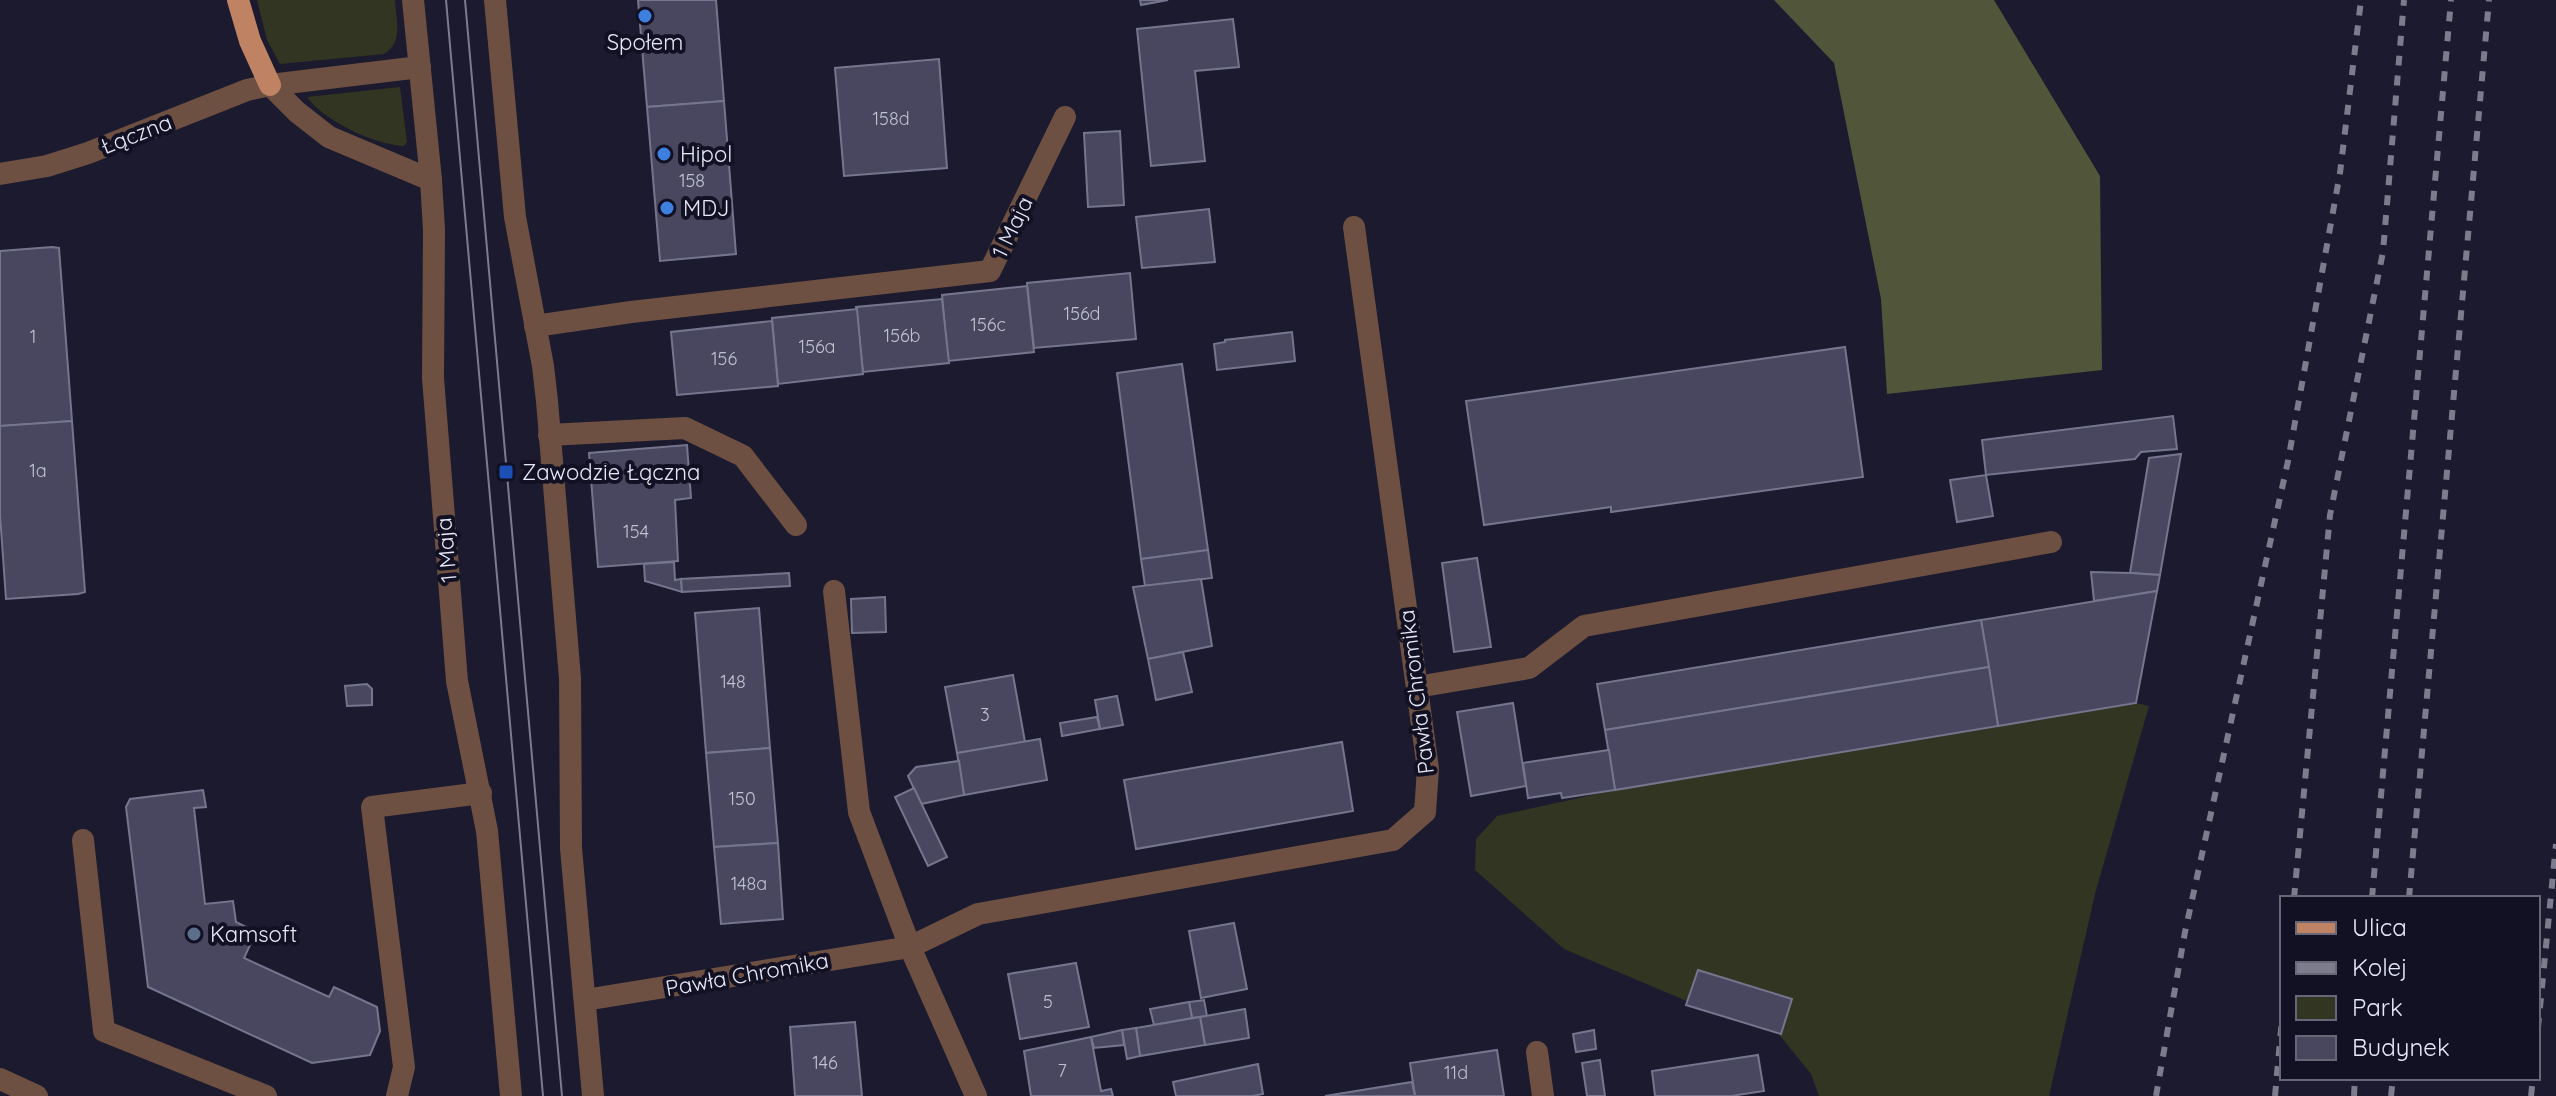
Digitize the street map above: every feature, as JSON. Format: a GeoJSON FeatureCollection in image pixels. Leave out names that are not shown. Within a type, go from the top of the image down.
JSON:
{"type":"FeatureCollection","features":[{"type":"Feature","properties":{"kind":"main road"},"geometry":{"type":"LineString","coordinates":[[238,0],[250,41],[270,85]]}},
{"type":"Feature","properties":{"kind":"street","name":"1 Maja"},"geometry":{"type":"LineString","coordinates":[[413,0],[431,180],[435,411],[457,681],[487,831],[511,1096]]}},
{"type":"Feature","properties":{"kind":"street"},"geometry":{"type":"LineString","coordinates":[[495,0],[515,217],[543,366],[570,678],[571,848],[593,1096]]}},
{"type":"Feature","properties":{"kind":"street","name":"Łączna"},"geometry":{"type":"LineString","coordinates":[[0,174],[47,166],[88,153],[247,90],[420,67]]}},
{"type":"Feature","properties":{"kind":"street"},"geometry":{"type":"LineString","coordinates":[[270,85],[297,112],[329,137],[431,180]]}},
{"type":"Feature","properties":{"kind":"street","name":"1 Maja"},"geometry":{"type":"LineString","coordinates":[[535,326],[990,271],[1065,117]]}},
{"type":"Feature","properties":{"kind":"street","name":"Pawła Chromika"},"geometry":{"type":"LineString","coordinates":[[585,1000],[910,947],[978,914],[1393,840],[1425,812],[1428,769],[1354,227]]}},
{"type":"Feature","properties":{"kind":"street"},"geometry":{"type":"LineString","coordinates":[[549,435],[685,428],[743,456],[796,525]]}},
{"type":"Feature","properties":{"kind":"street"},"geometry":{"type":"LineString","coordinates":[[1417,687],[1529,668],[1584,626],[2051,542]]}},
{"type":"Feature","properties":{"kind":"street"},"geometry":{"type":"LineString","coordinates":[[834,591],[859,812],[910,947],[976,1096]]}},
{"type":"Feature","properties":{"kind":"street"},"geometry":{"type":"LineString","coordinates":[[397,1096],[404,1067],[372,807],[481,793]]}},
{"type":"Feature","properties":{"kind":"street"},"geometry":{"type":"LineString","coordinates":[[83,840],[104,1031],[266,1096]]}},
{"type":"Feature","properties":{"kind":"street"},"geometry":{"type":"LineString","coordinates":[[1537,1052],[1543,1096]]}},
{"type":"Feature","properties":{"kind":"street"},"geometry":{"type":"LineString","coordinates":[[0,1079],[37,1096]]}},
{"type":"Feature","properties":{"kind":"green space"},"geometry":{"type":"Polygon","coordinates":[[[257,0],[395,0],[397,37],[384,54],[280,64],[267,40],[257,0]]]}},
{"type":"Feature","properties":{"kind":"green space"},"geometry":{"type":"Polygon","coordinates":[[[1774,0],[1994,0],[2100,176],[2102,370],[1887,394],[1881,299],[1834,63],[1774,0]]]}},
{"type":"Feature","properties":{"kind":"green space"},"geometry":{"type":"Polygon","coordinates":[[[400,87],[407,142],[404,146],[392,145],[351,130],[325,115],[307,97],[400,87]]]}},
{"type":"Feature","properties":{"kind":"green space"},"geometry":{"type":"Polygon","coordinates":[[[2136,703],[2149,706],[2095,894],[2049,1096],[1819,1096],[1811,1074],[1773,1027],[1710,1011],[1564,949],[1475,870],[1476,839],[1497,816],[1615,790],[2136,703]]]}},
{"type":"Feature","properties":{"kind":"building"},"geometry":{"type":"Polygon","coordinates":[[[638,0],[716,0],[724,101],[647,107],[638,0]]]}},
{"type":"Feature","properties":{"kind":"building"},"geometry":{"type":"Polygon","coordinates":[[[1140,0],[1168,0],[1141,5],[1140,0]]]}},
{"type":"Feature","properties":{"kind":"building"},"geometry":{"type":"Polygon","coordinates":[[[1233,19],[1239,67],[1195,71],[1205,161],[1151,166],[1137,29],[1233,19]]]}},
{"type":"Feature","properties":{"kind":"building"},"geometry":{"type":"Polygon","coordinates":[[[939,59],[947,168],[844,176],[835,68],[939,59]]]}},
{"type":"Feature","properties":{"kind":"building"},"geometry":{"type":"Polygon","coordinates":[[[724,101],[736,254],[660,261],[647,107],[724,101]]]}},
{"type":"Feature","properties":{"kind":"building"},"geometry":{"type":"Polygon","coordinates":[[[1120,131],[1124,205],[1088,207],[1084,133],[1120,131]]]}},
{"type":"Feature","properties":{"kind":"building"},"geometry":{"type":"Polygon","coordinates":[[[1209,209],[1215,262],[1142,268],[1136,217],[1209,209]]]}},
{"type":"Feature","properties":{"kind":"building"},"geometry":{"type":"Polygon","coordinates":[[[59,248],[72,421],[0,426],[0,251],[59,248]]]}},
{"type":"Feature","properties":{"kind":"building"},"geometry":{"type":"Polygon","coordinates":[[[1130,273],[1136,339],[1034,348],[1027,283],[1130,273]]]}},
{"type":"Feature","properties":{"kind":"building"},"geometry":{"type":"Polygon","coordinates":[[[1027,286],[1034,352],[948,361],[942,295],[1027,286]]]}},
{"type":"Feature","properties":{"kind":"building"},"geometry":{"type":"Polygon","coordinates":[[[942,299],[949,363],[863,372],[856,307],[942,299]]]}},
{"type":"Feature","properties":{"kind":"building"},"geometry":{"type":"Polygon","coordinates":[[[857,309],[863,374],[778,384],[772,318],[857,309]]]}},
{"type":"Feature","properties":{"kind":"building"},"geometry":{"type":"Polygon","coordinates":[[[772,321],[778,386],[677,395],[671,332],[772,321]]]}},
{"type":"Feature","properties":{"kind":"building"},"geometry":{"type":"Polygon","coordinates":[[[1292,332],[1295,361],[1217,370],[1214,344],[1292,332]]]}},
{"type":"Feature","properties":{"kind":"building"},"geometry":{"type":"Polygon","coordinates":[[[1845,347],[1863,477],[1611,512],[1611,507],[1484,525],[1466,401],[1845,347]]]}},
{"type":"Feature","properties":{"kind":"building"},"geometry":{"type":"Polygon","coordinates":[[[1182,364],[1208,550],[1141,559],[1117,373],[1182,364]]]}},
{"type":"Feature","properties":{"kind":"building"},"geometry":{"type":"Polygon","coordinates":[[[2173,416],[2177,449],[2141,452],[2135,459],[1986,475],[1982,440],[2173,416]]]}},
{"type":"Feature","properties":{"kind":"building"},"geometry":{"type":"Polygon","coordinates":[[[72,421],[85,592],[6,599],[0,515],[0,426],[72,421]]]}},
{"type":"Feature","properties":{"kind":"building"},"geometry":{"type":"Polygon","coordinates":[[[687,445],[691,498],[675,500],[678,561],[598,567],[589,453],[687,445]]]}},
{"type":"Feature","properties":{"kind":"building"},"geometry":{"type":"Polygon","coordinates":[[[2181,454],[2160,575],[2130,573],[2149,458],[2181,454]]]}},
{"type":"Feature","properties":{"kind":"building"},"geometry":{"type":"Polygon","coordinates":[[[1986,475],[1993,516],[1957,522],[1950,480],[1986,475]]]}},
{"type":"Feature","properties":{"kind":"building"},"geometry":{"type":"Polygon","coordinates":[[[1208,550],[1212,578],[1145,586],[1141,559],[1208,550]]]}},
{"type":"Feature","properties":{"kind":"building"},"geometry":{"type":"Polygon","coordinates":[[[1477,558],[1491,647],[1454,652],[1442,563],[1477,558]]]}},
{"type":"Feature","properties":{"kind":"building"},"geometry":{"type":"Polygon","coordinates":[[[674,562],[675,580],[681,579],[682,592],[645,581],[644,564],[674,562]]]}},
{"type":"Feature","properties":{"kind":"building"},"geometry":{"type":"Polygon","coordinates":[[[2091,572],[2160,575],[2157,591],[2094,601],[2091,572]]]}},
{"type":"Feature","properties":{"kind":"building"},"geometry":{"type":"Polygon","coordinates":[[[789,573],[790,586],[682,592],[681,579],[789,573]]]}},
{"type":"Feature","properties":{"kind":"building"},"geometry":{"type":"Polygon","coordinates":[[[1201,579],[1212,646],[1148,659],[1133,587],[1201,579]]]}},
{"type":"Feature","properties":{"kind":"building"},"geometry":{"type":"Polygon","coordinates":[[[2157,591],[2136,703],[1998,726],[1981,620],[2157,591]]]}},
{"type":"Feature","properties":{"kind":"building"},"geometry":{"type":"Polygon","coordinates":[[[885,597],[886,632],[852,633],[851,599],[885,597]]]}},
{"type":"Feature","properties":{"kind":"building"},"geometry":{"type":"Polygon","coordinates":[[[759,608],[770,748],[706,753],[695,613],[759,608]]]}},
{"type":"Feature","properties":{"kind":"building"},"geometry":{"type":"Polygon","coordinates":[[[1981,620],[1989,667],[1605,730],[1597,684],[1981,620]]]}},
{"type":"Feature","properties":{"kind":"building"},"geometry":{"type":"Polygon","coordinates":[[[1183,652],[1192,692],[1156,700],[1148,659],[1183,652]]]}},
{"type":"Feature","properties":{"kind":"building"},"geometry":{"type":"Polygon","coordinates":[[[1989,667],[1998,726],[1615,790],[1605,730],[1989,667]]]}},
{"type":"Feature","properties":{"kind":"building"},"geometry":{"type":"Polygon","coordinates":[[[1013,675],[1025,742],[957,753],[945,687],[1013,675]]]}},
{"type":"Feature","properties":{"kind":"building"},"geometry":{"type":"Polygon","coordinates":[[[367,684],[372,689],[372,705],[347,706],[345,686],[367,684]]]}},
{"type":"Feature","properties":{"kind":"building"},"geometry":{"type":"Polygon","coordinates":[[[1117,696],[1123,725],[1100,729],[1095,700],[1117,696]]]}},
{"type":"Feature","properties":{"kind":"building"},"geometry":{"type":"Polygon","coordinates":[[[1513,703],[1526,786],[1471,796],[1457,712],[1513,703]]]}},
{"type":"Feature","properties":{"kind":"building"},"geometry":{"type":"Polygon","coordinates":[[[1097,717],[1100,729],[1062,736],[1060,723],[1097,717]]]}},
{"type":"Feature","properties":{"kind":"building"},"geometry":{"type":"Polygon","coordinates":[[[1040,739],[1047,780],[964,795],[957,753],[1040,739]]]}},
{"type":"Feature","properties":{"kind":"building"},"geometry":{"type":"Polygon","coordinates":[[[1342,742],[1353,811],[1136,849],[1124,780],[1342,742]]]}},
{"type":"Feature","properties":{"kind":"building"},"geometry":{"type":"Polygon","coordinates":[[[770,748],[778,843],[714,847],[706,753],[770,748]]]}},
{"type":"Feature","properties":{"kind":"building"},"geometry":{"type":"Polygon","coordinates":[[[1609,750],[1615,790],[1562,798],[1561,793],[1528,798],[1523,763],[1609,750]]]}},
{"type":"Feature","properties":{"kind":"building"},"geometry":{"type":"Polygon","coordinates":[[[959,761],[964,795],[921,804],[908,776],[916,767],[959,761]]]}},
{"type":"Feature","properties":{"kind":"building"},"geometry":{"type":"Polygon","coordinates":[[[914,788],[947,857],[928,866],[895,797],[914,788]]]}},
{"type":"Feature","properties":{"kind":"building"},"geometry":{"type":"Polygon","coordinates":[[[203,790],[206,807],[194,808],[205,904],[233,901],[236,922],[256,932],[244,958],[329,997],[334,987],[377,1007],[380,1031],[370,1055],[312,1063],[148,987],[126,807],[130,799],[203,790]]]}},
{"type":"Feature","properties":{"kind":"building"},"geometry":{"type":"Polygon","coordinates":[[[778,843],[783,919],[721,924],[714,847],[778,843]]]}},
{"type":"Feature","properties":{"kind":"building"},"geometry":{"type":"Polygon","coordinates":[[[1234,923],[1247,989],[1201,998],[1189,931],[1234,923]]]}},
{"type":"Feature","properties":{"kind":"building"},"geometry":{"type":"Polygon","coordinates":[[[1076,963],[1089,1027],[1020,1039],[1008,974],[1076,963]]]}},
{"type":"Feature","properties":{"kind":"building"},"geometry":{"type":"Polygon","coordinates":[[[1698,970],[1792,999],[1781,1034],[1686,1005],[1698,970]]]}},
{"type":"Feature","properties":{"kind":"building"},"geometry":{"type":"Polygon","coordinates":[[[1204,1000],[1207,1016],[1192,1018],[1189,1002],[1204,1000]]]}},
{"type":"Feature","properties":{"kind":"building"},"geometry":{"type":"Polygon","coordinates":[[[1189,1002],[1192,1018],[1154,1025],[1150,1009],[1189,1002]]]}},
{"type":"Feature","properties":{"kind":"building"},"geometry":{"type":"Polygon","coordinates":[[[1245,1009],[1249,1038],[1205,1045],[1200,1017],[1245,1009]]]}},
{"type":"Feature","properties":{"kind":"building"},"geometry":{"type":"Polygon","coordinates":[[[1200,1017],[1205,1045],[1140,1056],[1136,1028],[1200,1017]]]}},
{"type":"Feature","properties":{"kind":"building"},"geometry":{"type":"Polygon","coordinates":[[[855,1022],[862,1096],[795,1096],[790,1027],[855,1022]]]}},
{"type":"Feature","properties":{"kind":"building"},"geometry":{"type":"Polygon","coordinates":[[[1136,1028],[1140,1056],[1127,1059],[1122,1030],[1136,1028]]]}},
{"type":"Feature","properties":{"kind":"building"},"geometry":{"type":"Polygon","coordinates":[[[1122,1030],[1124,1045],[1094,1048],[1091,1037],[1122,1030]]]}},
{"type":"Feature","properties":{"kind":"building"},"geometry":{"type":"Polygon","coordinates":[[[1594,1030],[1596,1049],[1576,1052],[1573,1034],[1594,1030]]]}},
{"type":"Feature","properties":{"kind":"building"},"geometry":{"type":"Polygon","coordinates":[[[1091,1037],[1101,1091],[1111,1089],[1113,1096],[1031,1096],[1024,1051],[1091,1037]]]}},
{"type":"Feature","properties":{"kind":"building"},"geometry":{"type":"Polygon","coordinates":[[[1497,1050],[1504,1096],[1415,1096],[1410,1063],[1497,1050]]]}},
{"type":"Feature","properties":{"kind":"building"},"geometry":{"type":"Polygon","coordinates":[[[1758,1055],[1764,1091],[1731,1096],[1655,1096],[1652,1071],[1758,1055]]]}},
{"type":"Feature","properties":{"kind":"building"},"geometry":{"type":"Polygon","coordinates":[[[1600,1060],[1605,1096],[1587,1096],[1582,1063],[1600,1060]]]}},
{"type":"Feature","properties":{"kind":"building"},"geometry":{"type":"Polygon","coordinates":[[[1258,1064],[1263,1094],[1176,1096],[1173,1082],[1258,1064]]]}},
{"type":"Feature","properties":{"kind":"building"},"geometry":{"type":"Polygon","coordinates":[[[1412,1082],[1415,1096],[1325,1096],[1412,1082]]]}},
{"type":"Feature","properties":{"kind":"tram line"},"geometry":{"type":"LineString","coordinates":[[446,0],[543,1096]]}},
{"type":"Feature","properties":{"kind":"tram line"},"geometry":{"type":"LineString","coordinates":[[465,0],[562,1096]]}},
{"type":"Feature","properties":{"kind":"railway"},"geometry":{"type":"LineString","coordinates":[[2156,1096],[2185,932],[2288,461],[2340,173],[2361,0]]}},
{"type":"Feature","properties":{"kind":"railway"},"geometry":{"type":"LineString","coordinates":[[2294,896],[2330,515],[2383,252],[2404,0]]}},
{"type":"Feature","properties":{"kind":"railway"},"geometry":{"type":"LineString","coordinates":[[2372,896],[2451,0]]}},
{"type":"Feature","properties":{"kind":"railway"},"geometry":{"type":"LineString","coordinates":[[2409,896],[2489,0]]}},
{"type":"Feature","properties":{"kind":"railway"},"geometry":{"type":"LineString","coordinates":[[2540,1008],[2556,844]]}},
{"type":"Feature","properties":{"kind":"railway"},"geometry":{"type":"LineString","coordinates":[[2275,1096],[2280,1041]]}},
{"type":"Feature","properties":{"kind":"railway"},"geometry":{"type":"LineString","coordinates":[[2354,1096],[2355,1080]]}},
{"type":"Feature","properties":{"kind":"railway"},"geometry":{"type":"LineString","coordinates":[[2391,1096],[2393,1080]]}},
{"type":"Feature","properties":{"kind":"railway"},"geometry":{"type":"LineString","coordinates":[[2531,1096],[2533,1080]]}},
{"type":"Feature","properties":{"kind":"place","name":"Społem"},"geometry":{"type":"Point","coordinates":[645,16]}},
{"type":"Feature","properties":{"kind":"place","name":"Hipol"},"geometry":{"type":"Point","coordinates":[664,154]}},
{"type":"Feature","properties":{"kind":"place","name":"MDJ"},"geometry":{"type":"Point","coordinates":[667,208]}},
{"type":"Feature","properties":{"kind":"place","name":"Zawodzie Łączna"},"geometry":{"type":"Point","coordinates":[506,472]}},
{"type":"Feature","properties":{"kind":"place","name":"Kamsoft"},"geometry":{"type":"Point","coordinates":[194,934]}}]}
